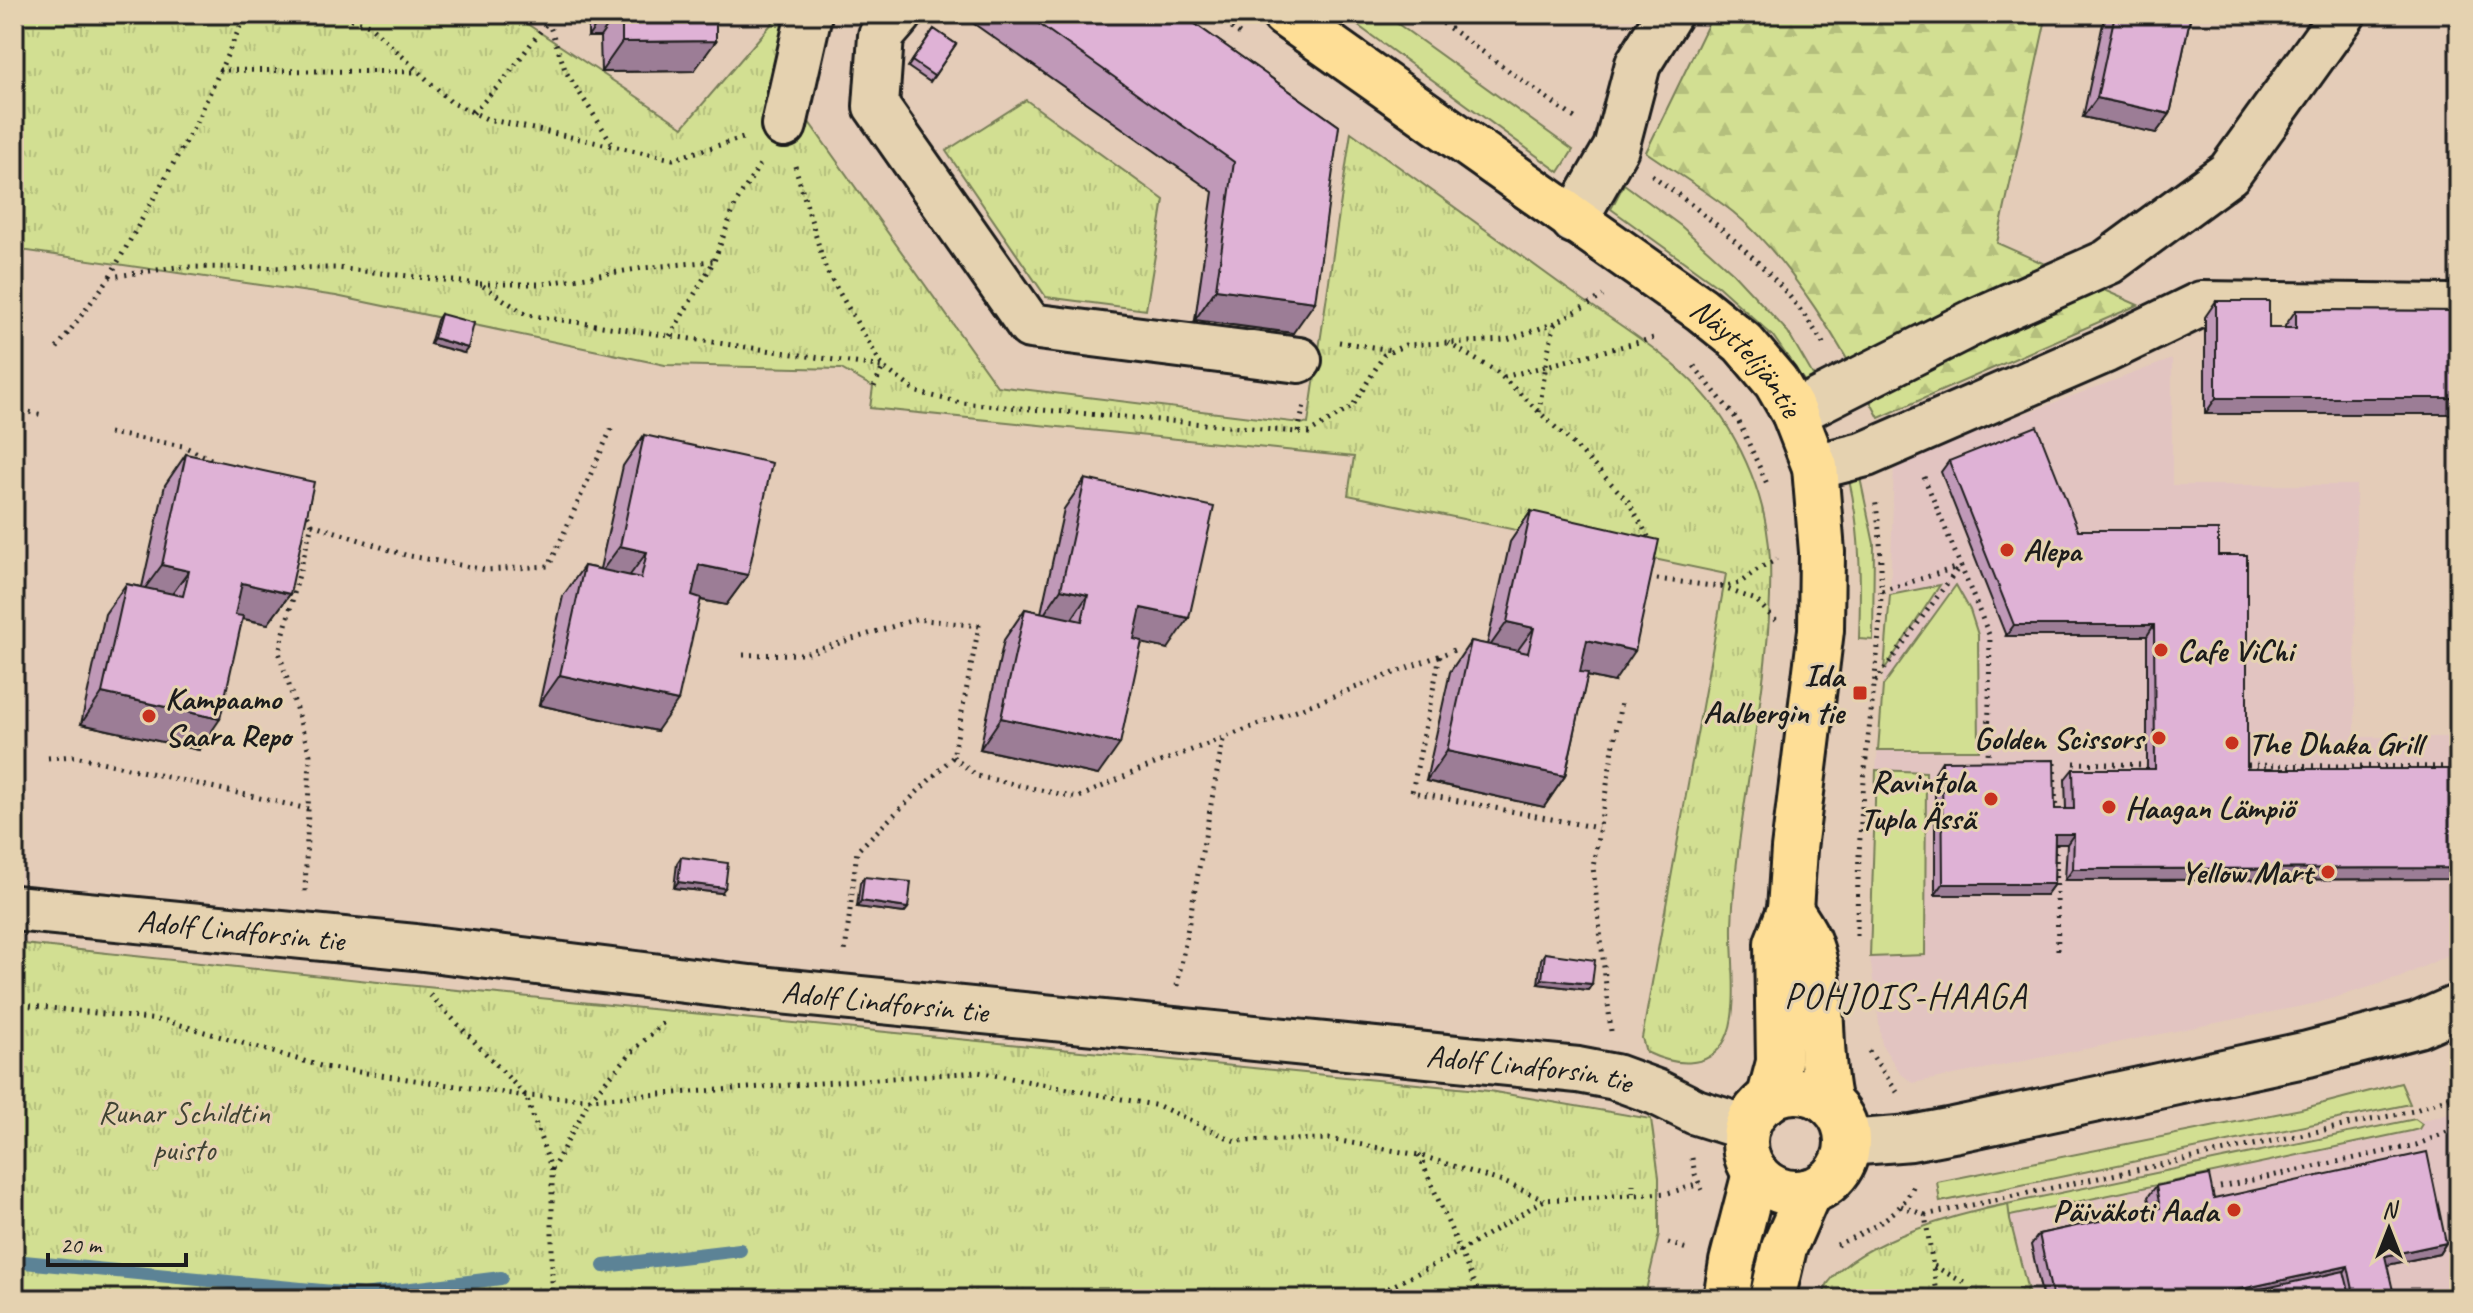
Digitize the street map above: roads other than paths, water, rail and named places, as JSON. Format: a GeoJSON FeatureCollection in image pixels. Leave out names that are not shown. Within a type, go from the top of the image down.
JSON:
{"type":"FeatureCollection","features":[{"type":"Feature","properties":{"kind":"main road","name":"Näyttelijäntie"},"geometry":{"type":"LineString","coordinates":[[1284,14],[1701,309],[1743,343],[1776,382],[1794,413],[1815,467],[1822,552],[1821,630],[1794,849],[1790,910],[1777,943],[1779,1062],[1746,1154],[1755,1173],[1732,1262],[1726,1299]]}},
{"type":"Feature","properties":{"kind":"main road"},"geometry":{"type":"LineString","coordinates":[[1790,910],[1809,943],[1822,1041],[1824,1085],[1829,1103]]}},
{"type":"Feature","properties":{"kind":"main road"},"geometry":{"type":"LineString","coordinates":[[1755,1173],[1776,1189],[1793,1193],[1809,1191],[1823,1186],[1834,1177],[1842,1164],[1847,1143],[1842,1119],[1820,1097],[1801,1092],[1779,1094],[1758,1114]]}},
{"type":"Feature","properties":{"kind":"main road"},"geometry":{"type":"LineString","coordinates":[[1772,1299],[1784,1248],[1809,1191]]}},
{"type":"Feature","properties":{"kind":"street"},"geometry":{"type":"LineString","coordinates":[[784,125],[809,14]]}},
{"type":"Feature","properties":{"kind":"street"},"geometry":{"type":"LineString","coordinates":[[900,14],[881,36],[876,106],[1030,326],[1299,360]]}},
{"type":"Feature","properties":{"kind":"street"},"geometry":{"type":"LineString","coordinates":[[1574,221],[1616,148],[1638,64],[1669,14]]}},
{"type":"Feature","properties":{"kind":"street"},"geometry":{"type":"LineString","coordinates":[[1794,413],[1978,320],[2108,262],[2229,173],[2343,14]]}},
{"type":"Feature","properties":{"kind":"street"},"geometry":{"type":"LineString","coordinates":[[1815,467],[1866,454],[2106,350],[2201,304],[2450,307]]}},
{"type":"Feature","properties":{"kind":"street","name":"Adolf Lindforsin tie"},"geometry":{"type":"LineString","coordinates":[[14,908],[415,947],[699,982],[1578,1070],[1615,1077],[1656,1092],[1696,1112],[1758,1114]]}},
{"type":"Feature","properties":{"kind":"street"},"geometry":{"type":"LineString","coordinates":[[1847,1143],[1911,1138],[1953,1130],[2293,1058],[2418,1025],[2459,1007]]}},
{"type":"Feature","properties":{"kind":"waterway"},"geometry":{"type":"LineString","coordinates":[[604,1266],[740,1250]]}},
{"type":"Feature","properties":{"kind":"waterway"},"geometry":{"type":"LineString","coordinates":[[14,1261],[363,1295],[501,1278]]}},
{"type":"Feature","properties":{"kind":"place","name":"Alepa"},"geometry":{"type":"Point","coordinates":[2007,550]}},
{"type":"Feature","properties":{"kind":"place","name":"Cafe ViChi"},"geometry":{"type":"Point","coordinates":[2161,650]}},
{"type":"Feature","properties":{"kind":"place","name":"Ida Aalbergin tie"},"geometry":{"type":"Point","coordinates":[1860,693]}},
{"type":"Feature","properties":{"kind":"place","name":"Kampaamo Saara Repo"},"geometry":{"type":"Point","coordinates":[149,716]}},
{"type":"Feature","properties":{"kind":"place","name":"Golden Scissors"},"geometry":{"type":"Point","coordinates":[2159,738]}},
{"type":"Feature","properties":{"kind":"place","name":"The Dhaka Grill"},"geometry":{"type":"Point","coordinates":[2232,743]}},
{"type":"Feature","properties":{"kind":"place","name":"Ravintola Tupla Ässä"},"geometry":{"type":"Point","coordinates":[1991,799]}},
{"type":"Feature","properties":{"kind":"place","name":"Haagan Lämpiö"},"geometry":{"type":"Point","coordinates":[2109,807]}},
{"type":"Feature","properties":{"kind":"place","name":"Yellow Mart"},"geometry":{"type":"Point","coordinates":[2328,872]}},
{"type":"Feature","properties":{"kind":"place","name":"Päiväkoti Aada"},"geometry":{"type":"Point","coordinates":[2234,1210]}},
{"type":"Feature","properties":{"kind":"district","name":"POHJOIS-HAAGA"},"geometry":{"type":"Point","coordinates":[1906,996]}},
{"type":"Feature","properties":{"kind":"park label","name":"Runar Schildtin puisto"},"geometry":{"type":"Point","coordinates":[184,1130]}}]}
